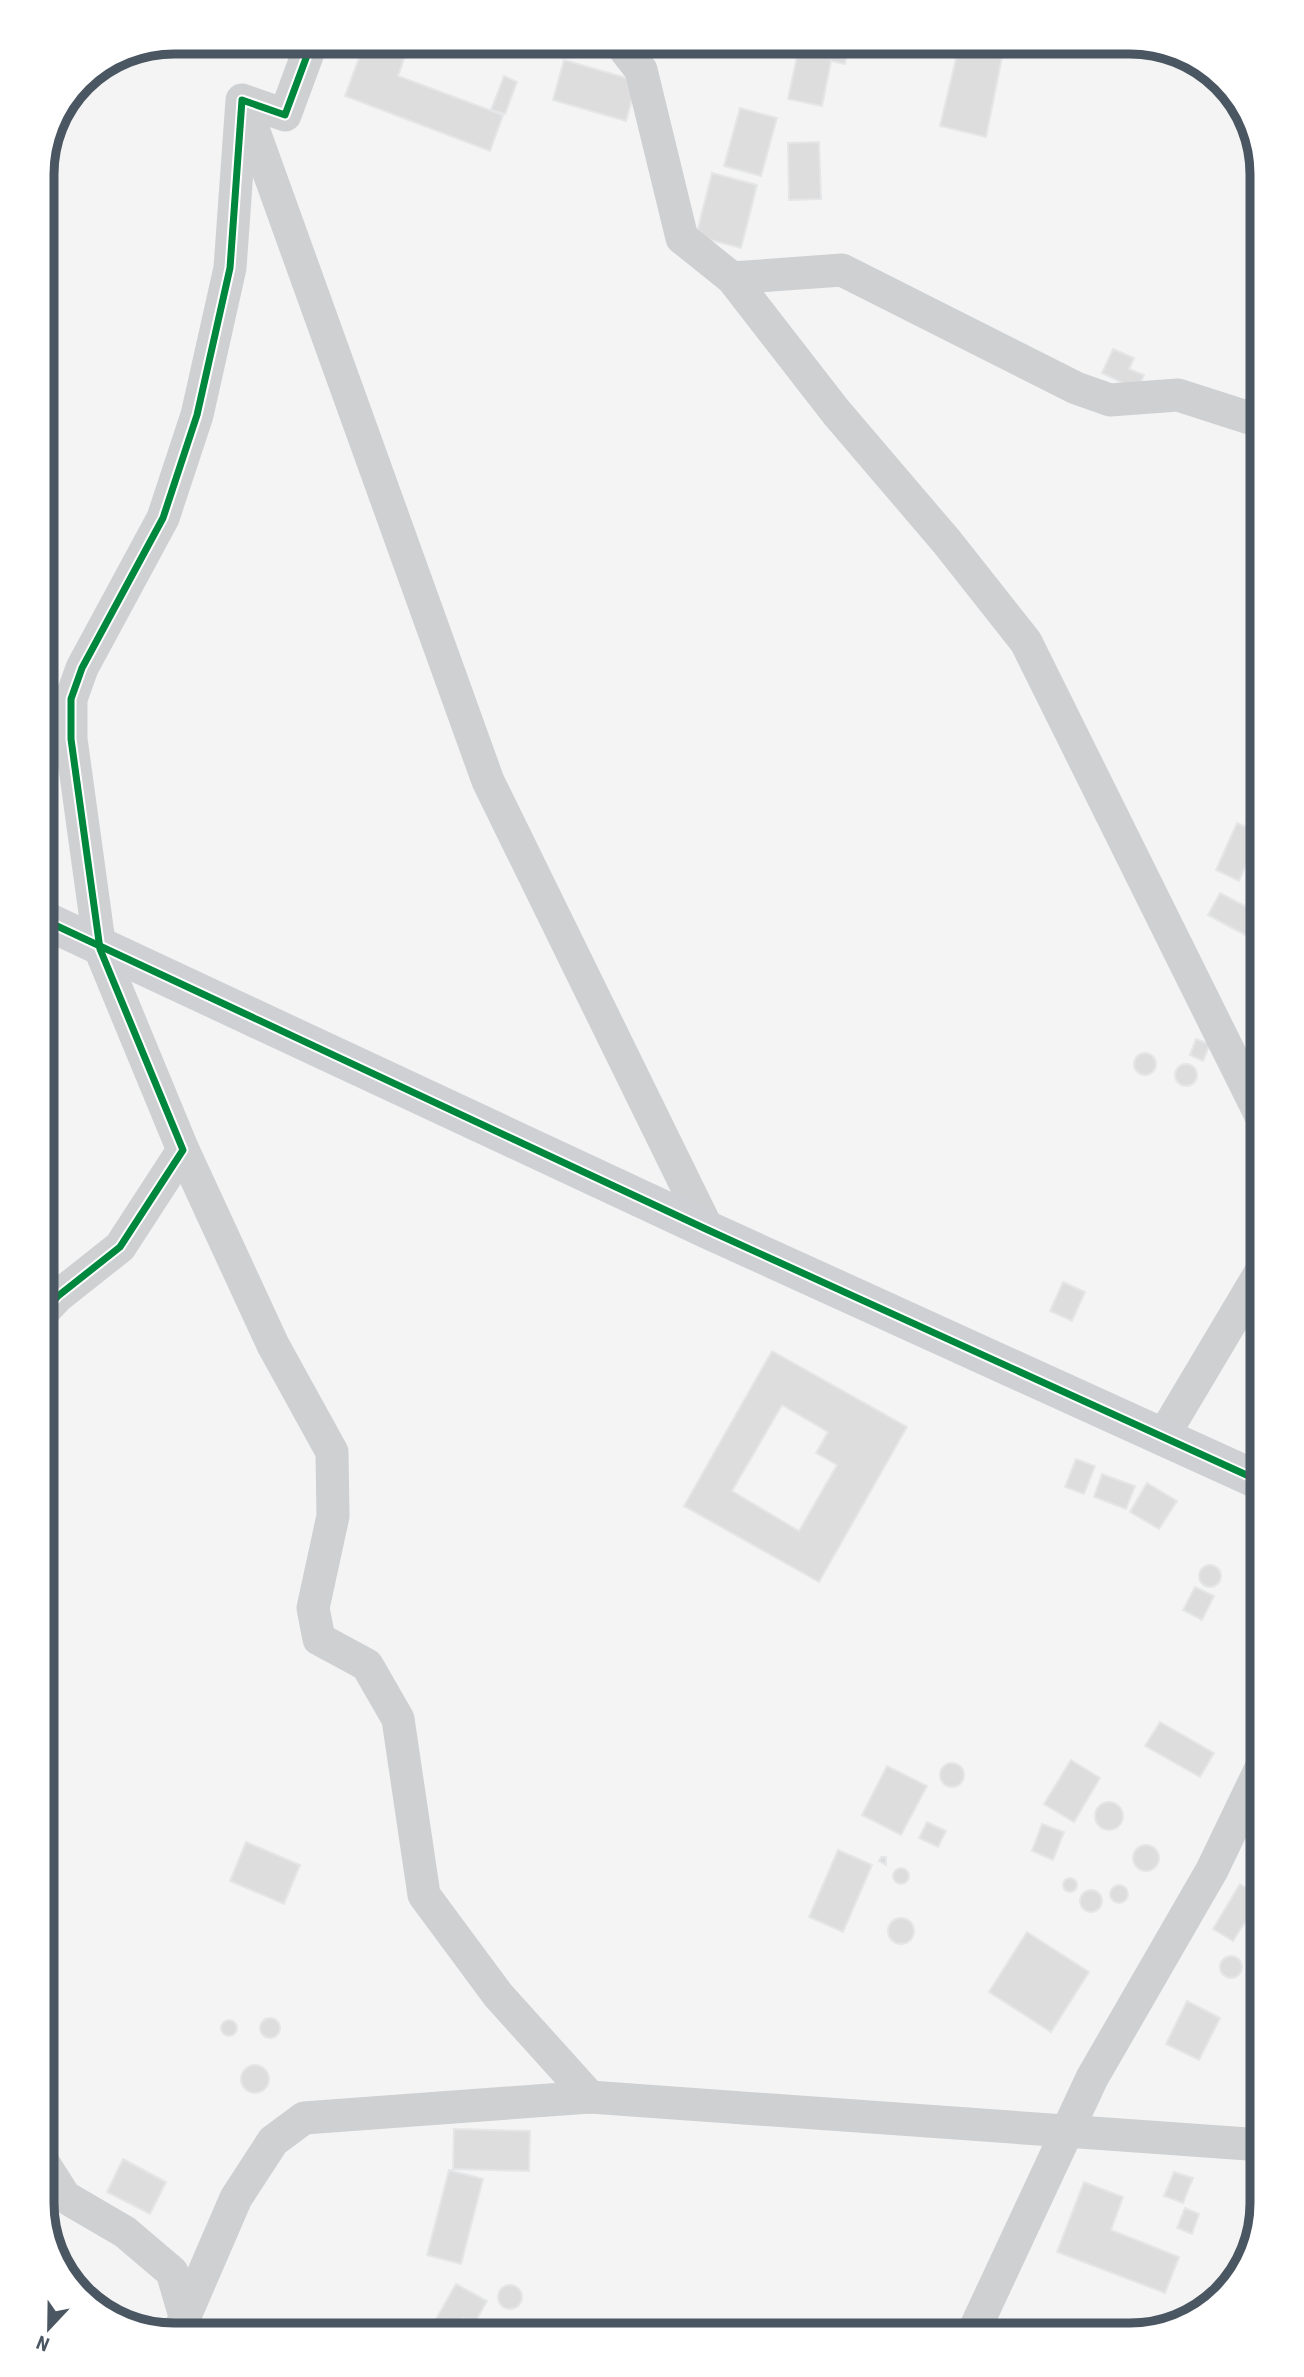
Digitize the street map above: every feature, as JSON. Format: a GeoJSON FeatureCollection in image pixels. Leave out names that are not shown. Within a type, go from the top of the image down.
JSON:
{"type":"FeatureCollection","features":[{"type":"Feature","properties":{"kind":"street"},"geometry":{"type":"LineString","coordinates":[[243,100],[285,115],[308,54]]}},
{"type":"Feature","properties":{"kind":"street"},"geometry":{"type":"LineString","coordinates":[[629,54],[641,70],[682,238],[732,278],[836,412],[947,542],[1026,642],[1250,1094]]}},
{"type":"Feature","properties":{"kind":"street"},"geometry":{"type":"LineString","coordinates":[[243,100],[230,268],[197,415],[163,518],[82,668],[71,699],[71,738],[100,949],[183,1150],[273,1345],[332,1452],[333,1516],[313,1608],[317,1629],[320,1639],[367,1665],[398,1719],[424,1895],[498,1995],[590,2097]]}},
{"type":"Feature","properties":{"kind":"street"},"geometry":{"type":"LineString","coordinates":[[243,100],[488,781],[708,1230]]}},
{"type":"Feature","properties":{"kind":"street"},"geometry":{"type":"LineString","coordinates":[[732,278],[842,270],[1076,387],[1110,400],[1178,395],[1250,418]]}},
{"type":"Feature","properties":{"kind":"street"},"geometry":{"type":"LineString","coordinates":[[55,926],[100,949],[708,1230],[1250,1477]]}},
{"type":"Feature","properties":{"kind":"street"},"geometry":{"type":"LineString","coordinates":[[54,1300],[120,1247],[183,1150]]}},
{"type":"Feature","properties":{"kind":"street"},"geometry":{"type":"LineString","coordinates":[[1162,1437],[1250,1290]]}},
{"type":"Feature","properties":{"kind":"street"},"geometry":{"type":"LineString","coordinates":[[978,2323],[1092,2078],[1212,1870],[1250,1791]]}},
{"type":"Feature","properties":{"kind":"street"},"geometry":{"type":"LineString","coordinates":[[184,2322],[236,2198],[273,2141],[304,2118],[590,2097],[1250,2144]]}},
{"type":"Feature","properties":{"kind":"street"},"geometry":{"type":"LineString","coordinates":[[54,2180],[65,2197],[125,2232],[172,2272],[181,2322]]}},
{"type":"Feature","properties":{"kind":"building"},"geometry":{"type":"Polygon","coordinates":[[[360,54],[406,54],[398,76],[503,115],[490,151],[345,96],[360,54]]]}},
{"type":"Feature","properties":{"kind":"building"},"geometry":{"type":"Polygon","coordinates":[[[797,55],[847,55],[845,64],[831,61],[822,106],[788,99],[797,55]]]}},
{"type":"Feature","properties":{"kind":"building"},"geometry":{"type":"Polygon","coordinates":[[[957,55],[1002,55],[986,137],[940,126],[957,55]]]}},
{"type":"Feature","properties":{"kind":"building"},"geometry":{"type":"Polygon","coordinates":[[[564,60],[637,81],[626,121],[553,100],[564,60]]]}},
{"type":"Feature","properties":{"kind":"building"},"geometry":{"type":"Polygon","coordinates":[[[504,76],[517,82],[505,114],[491,110],[504,76]]]}},
{"type":"Feature","properties":{"kind":"building"},"geometry":{"type":"Polygon","coordinates":[[[740,108],[777,118],[761,176],[724,166],[740,108]]]}},
{"type":"Feature","properties":{"kind":"building"},"geometry":{"type":"Polygon","coordinates":[[[819,142],[821,199],[789,200],[788,143],[819,142]]]}},
{"type":"Feature","properties":{"kind":"building"},"geometry":{"type":"Polygon","coordinates":[[[712,173],[757,185],[741,248],[696,236],[712,173]]]}},
{"type":"Feature","properties":{"kind":"building"},"geometry":{"type":"Polygon","coordinates":[[[1113,349],[1134,358],[1129,369],[1144,375],[1137,390],[1102,373],[1113,349]]]}},
{"type":"Feature","properties":{"kind":"building"},"geometry":{"type":"Polygon","coordinates":[[[1237,823],[1250,829],[1250,856],[1239,881],[1216,870],[1237,823]]]}},
{"type":"Feature","properties":{"kind":"building"},"geometry":{"type":"Polygon","coordinates":[[[1220,893],[1250,909],[1250,938],[1208,915],[1220,893]]]}},
{"type":"Feature","properties":{"kind":"building"},"geometry":{"type":"Polygon","coordinates":[[[1196,1039],[1210,1044],[1203,1061],[1190,1055],[1196,1039]]]}},
{"type":"Feature","properties":{"kind":"building"},"geometry":{"type":"Polygon","coordinates":[[[1145,1053],[1153,1056],[1156,1064],[1153,1072],[1145,1075],[1137,1072],[1134,1064],[1137,1056],[1145,1053]]]}},
{"type":"Feature","properties":{"kind":"building"},"geometry":{"type":"Polygon","coordinates":[[[1186,1064],[1194,1067],[1197,1075],[1194,1083],[1186,1086],[1178,1083],[1175,1075],[1178,1067],[1186,1064]]]}},
{"type":"Feature","properties":{"kind":"building"},"geometry":{"type":"Polygon","coordinates":[[[1063,1282],[1085,1292],[1072,1321],[1050,1311],[1063,1282]]]}},
{"type":"Feature","properties":{"kind":"building"},"geometry":{"type":"Polygon","coordinates":[[[772,1351],[907,1427],[819,1582],[684,1506],[772,1351]],[[782,1405],[732,1491],[799,1531],[837,1465],[816,1453],[828,1432],[782,1405]]]}},
{"type":"Feature","properties":{"kind":"building"},"geometry":{"type":"Polygon","coordinates":[[[1076,1459],[1095,1466],[1084,1494],[1065,1487],[1076,1459]]]}},
{"type":"Feature","properties":{"kind":"building"},"geometry":{"type":"Polygon","coordinates":[[[1102,1474],[1135,1486],[1126,1509],[1094,1497],[1102,1474]]]}},
{"type":"Feature","properties":{"kind":"building"},"geometry":{"type":"Polygon","coordinates":[[[1147,1483],[1177,1501],[1159,1529],[1130,1512],[1147,1483]]]}},
{"type":"Feature","properties":{"kind":"building"},"geometry":{"type":"Polygon","coordinates":[[[1210,1565],[1220,1572],[1221,1576],[1214,1586],[1210,1587],[1200,1580],[1199,1576],[1206,1566],[1210,1565]]]}},
{"type":"Feature","properties":{"kind":"building"},"geometry":{"type":"Polygon","coordinates":[[[1195,1587],[1214,1596],[1202,1620],[1183,1610],[1195,1587]]]}},
{"type":"Feature","properties":{"kind":"building"},"geometry":{"type":"Polygon","coordinates":[[[1160,1722],[1214,1753],[1200,1777],[1145,1746],[1160,1722]]]}},
{"type":"Feature","properties":{"kind":"building"},"geometry":{"type":"Polygon","coordinates":[[[1071,1760],[1100,1778],[1074,1822],[1044,1804],[1071,1760]]]}},
{"type":"Feature","properties":{"kind":"building"},"geometry":{"type":"Polygon","coordinates":[[[952,1763],[961,1766],[964,1775],[961,1784],[952,1787],[943,1784],[940,1775],[943,1766],[952,1763]]]}},
{"type":"Feature","properties":{"kind":"building"},"geometry":{"type":"Polygon","coordinates":[[[887,1766],[927,1786],[901,1835],[862,1815],[887,1766]]]}},
{"type":"Feature","properties":{"kind":"building"},"geometry":{"type":"Polygon","coordinates":[[[1109,1802],[1119,1806],[1123,1816],[1119,1826],[1109,1830],[1099,1826],[1095,1816],[1099,1806],[1109,1802]]]}},
{"type":"Feature","properties":{"kind":"building"},"geometry":{"type":"Polygon","coordinates":[[[927,1822],[946,1831],[938,1847],[919,1838],[927,1822]]]}},
{"type":"Feature","properties":{"kind":"building"},"geometry":{"type":"Polygon","coordinates":[[[1042,1824],[1064,1832],[1053,1860],[1032,1851],[1042,1824]]]}},
{"type":"Feature","properties":{"kind":"building"},"geometry":{"type":"Polygon","coordinates":[[[246,1842],[300,1865],[284,1904],[230,1881],[246,1842]]]}},
{"type":"Feature","properties":{"kind":"building"},"geometry":{"type":"Polygon","coordinates":[[[1146,1845],[1155,1849],[1159,1858],[1155,1867],[1146,1871],[1137,1867],[1133,1858],[1137,1849],[1146,1845]]]}},
{"type":"Feature","properties":{"kind":"building"},"geometry":{"type":"Polygon","coordinates":[[[838,1850],[872,1865],[843,1932],[809,1917],[838,1850]]]}},
{"type":"Feature","properties":{"kind":"building"},"geometry":{"type":"Polygon","coordinates":[[[881,1857],[886,1857],[886,1865],[879,1861],[881,1857]]]}},
{"type":"Feature","properties":{"kind":"building"},"geometry":{"type":"Polygon","coordinates":[[[901,1868],[909,1876],[901,1884],[893,1876],[901,1868]]]}},
{"type":"Feature","properties":{"kind":"building"},"geometry":{"type":"Polygon","coordinates":[[[1070,1878],[1075,1880],[1075,1890],[1070,1892],[1065,1890],[1063,1885],[1065,1880],[1070,1878]]]}},
{"type":"Feature","properties":{"kind":"building"},"geometry":{"type":"Polygon","coordinates":[[[1240,1884],[1250,1890],[1250,1914],[1233,1941],[1213,1929],[1240,1884]]]}},
{"type":"Feature","properties":{"kind":"building"},"geometry":{"type":"Polygon","coordinates":[[[1119,1885],[1125,1888],[1128,1894],[1125,1900],[1119,1903],[1113,1900],[1110,1894],[1113,1888],[1119,1885]]]}},
{"type":"Feature","properties":{"kind":"building"},"geometry":{"type":"Polygon","coordinates":[[[1091,1890],[1101,1897],[1102,1901],[1095,1911],[1091,1912],[1081,1905],[1080,1901],[1087,1891],[1091,1890]]]}},
{"type":"Feature","properties":{"kind":"building"},"geometry":{"type":"Polygon","coordinates":[[[901,1918],[910,1922],[914,1931],[910,1940],[901,1944],[892,1940],[888,1931],[892,1922],[901,1918]]]}},
{"type":"Feature","properties":{"kind":"building"},"geometry":{"type":"Polygon","coordinates":[[[1027,1932],[1089,1972],[1051,2032],[989,1992],[1027,1932]]]}},
{"type":"Feature","properties":{"kind":"building"},"geometry":{"type":"Polygon","coordinates":[[[1231,1956],[1239,1959],[1242,1967],[1239,1975],[1231,1978],[1223,1975],[1220,1967],[1223,1959],[1231,1956]]]}},
{"type":"Feature","properties":{"kind":"building"},"geometry":{"type":"Polygon","coordinates":[[[1187,2001],[1220,2018],[1199,2060],[1166,2044],[1187,2001]]]}},
{"type":"Feature","properties":{"kind":"building"},"geometry":{"type":"Polygon","coordinates":[[[270,2018],[277,2021],[280,2028],[277,2035],[270,2038],[263,2035],[260,2028],[263,2021],[270,2018]]]}},
{"type":"Feature","properties":{"kind":"building"},"geometry":{"type":"Polygon","coordinates":[[[226,2020],[232,2020],[237,2028],[235,2034],[226,2036],[221,2031],[221,2025],[226,2020]]]}},
{"type":"Feature","properties":{"kind":"building"},"geometry":{"type":"Polygon","coordinates":[[[255,2065],[265,2069],[269,2079],[265,2089],[255,2093],[245,2089],[241,2079],[245,2069],[255,2065]]]}},
{"type":"Feature","properties":{"kind":"building"},"geometry":{"type":"Polygon","coordinates":[[[454,2129],[530,2131],[529,2171],[453,2169],[454,2129]]]}},
{"type":"Feature","properties":{"kind":"building"},"geometry":{"type":"Polygon","coordinates":[[[123,2159],[166,2182],[150,2214],[107,2192],[123,2159]]]}},
{"type":"Feature","properties":{"kind":"building"},"geometry":{"type":"Polygon","coordinates":[[[449,2170],[483,2179],[461,2264],[427,2255],[449,2170]]]}},
{"type":"Feature","properties":{"kind":"building"},"geometry":{"type":"Polygon","coordinates":[[[1174,2172],[1193,2178],[1183,2203],[1164,2196],[1174,2172]]]}},
{"type":"Feature","properties":{"kind":"building"},"geometry":{"type":"Polygon","coordinates":[[[1084,2182],[1123,2197],[1111,2230],[1179,2257],[1165,2293],[1057,2252],[1084,2182]]]}},
{"type":"Feature","properties":{"kind":"building"},"geometry":{"type":"Polygon","coordinates":[[[1185,2208],[1199,2214],[1192,2234],[1177,2228],[1185,2208]]]}},
{"type":"Feature","properties":{"kind":"building"},"geometry":{"type":"Polygon","coordinates":[[[456,2284],[487,2301],[475,2322],[463,2318],[461,2322],[434,2322],[456,2284]]]}},
{"type":"Feature","properties":{"kind":"building"},"geometry":{"type":"Polygon","coordinates":[[[510,2285],[519,2288],[522,2297],[519,2306],[510,2309],[501,2306],[498,2297],[501,2288],[510,2285]]]}},
{"type":"Feature","properties":{"kind":"cycle path"},"geometry":{"type":"LineString","coordinates":[[54,1300],[120,1247],[183,1150],[100,949],[71,739],[71,699],[82,668],[163,518],[197,415],[230,268],[242,100],[285,115],[308,54]]}},
{"type":"Feature","properties":{"kind":"cycle path"},"geometry":{"type":"LineString","coordinates":[[55,925],[708,1230],[1250,1477]]}}]}
